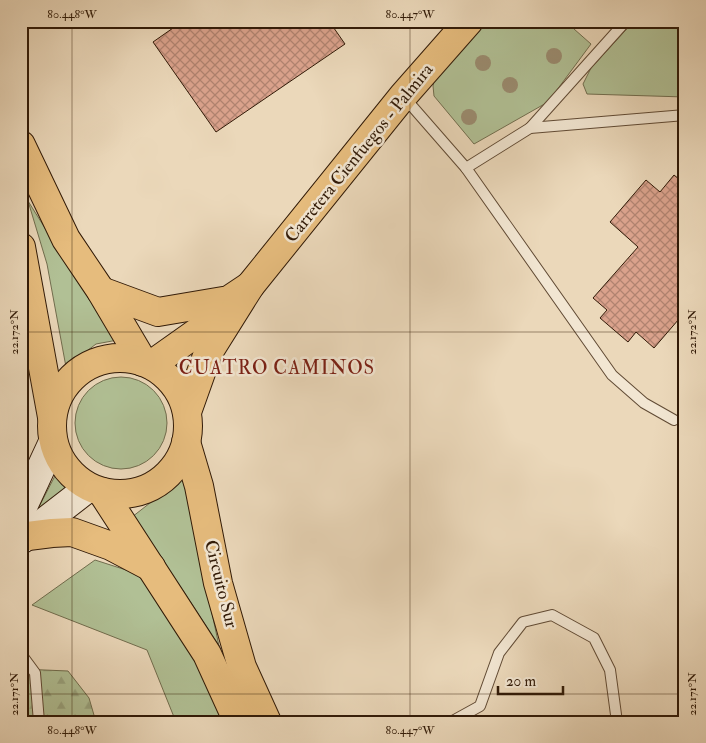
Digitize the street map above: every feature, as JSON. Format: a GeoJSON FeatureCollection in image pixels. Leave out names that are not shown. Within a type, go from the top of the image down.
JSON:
{"type":"FeatureCollection","features":[{"type":"Feature","properties":{"kind":"main road","name":"Carretera Cienfuegos - Palmira"},"geometry":{"type":"LineString","coordinates":[[187,412],[208,354],[250,286],[404,96],[469,21]]}},
{"type":"Feature","properties":{"kind":"main road"},"geometry":{"type":"LineString","coordinates":[[21,145],[66,239],[147,364]]}},
{"type":"Feature","properties":{"kind":"main road"},"geometry":{"type":"LineString","coordinates":[[21,247],[52,430],[60,459],[73,476],[95,490],[120,494],[138,492],[154,485],[169,474],[180,459],[186,442],[188,427],[187,412],[182,397],[164,373],[147,364],[123,358],[102,360],[84,368],[68,381],[57,398],[52,430],[23,529]]}},
{"type":"Feature","properties":{"kind":"main road","name":"Carretera Cienfuegos - Palmira"},"geometry":{"type":"LineString","coordinates":[[147,364],[199,331],[250,286]]}},
{"type":"Feature","properties":{"kind":"main road"},"geometry":{"type":"LineString","coordinates":[[101,291],[158,312],[229,300],[250,286]]}},
{"type":"Feature","properties":{"kind":"main road","name":"Circuito Sur"},"geometry":{"type":"LineString","coordinates":[[186,442],[199,486],[218,583],[242,667],[267,722]]}},
{"type":"Feature","properties":{"kind":"main road"},"geometry":{"type":"LineString","coordinates":[[23,529],[95,490]]}},
{"type":"Feature","properties":{"kind":"main road","name":"Circuito Sur"},"geometry":{"type":"LineString","coordinates":[[95,490],[152,568],[207,654],[238,722]]}},
{"type":"Feature","properties":{"kind":"main road"},"geometry":{"type":"LineString","coordinates":[[23,529],[52,533],[72,532],[111,546],[152,568]]}},
{"type":"Feature","properties":{"kind":"lane"},"geometry":{"type":"LineString","coordinates":[[466,168],[530,128],[626,21]]}},
{"type":"Feature","properties":{"kind":"lane"},"geometry":{"type":"LineString","coordinates":[[404,96],[466,168],[612,375],[644,403],[674,420]]}},
{"type":"Feature","properties":{"kind":"lane"},"geometry":{"type":"LineString","coordinates":[[530,128],[685,115]]}},
{"type":"Feature","properties":{"kind":"lane"},"geometry":{"type":"LineString","coordinates":[[450,722],[480,706],[499,653],[523,622],[552,615],[594,638],[610,670],[617,722]]}},
{"type":"Feature","properties":{"kind":"lane"},"geometry":{"type":"LineString","coordinates":[[21,654],[35,673],[39,722]]}},
{"type":"Feature","properties":{"kind":"green space"},"geometry":{"type":"Polygon","coordinates":[[[479,21],[581,21],[574,29],[591,44],[548,102],[474,144],[434,96],[433,86],[436,72],[479,21]]]}},
{"type":"Feature","properties":{"kind":"green space"},"geometry":{"type":"Polygon","coordinates":[[[634,21],[685,21],[685,97],[587,94],[583,84],[591,68],[634,21]]]}},
{"type":"Feature","properties":{"kind":"green space"},"geometry":{"type":"Polygon","coordinates":[[[28,201],[65,260],[123,339],[96,344],[66,367],[47,264],[28,201]]]}},
{"type":"Feature","properties":{"kind":"green space"},"geometry":{"type":"Polygon","coordinates":[[[121,377],[139,381],[153,391],[163,405],[167,423],[163,441],[153,455],[139,465],[121,469],[103,465],[89,455],[79,441],[75,423],[79,405],[89,391],[103,381],[121,377]]]}},
{"type":"Feature","properties":{"kind":"green space"},"geometry":{"type":"Polygon","coordinates":[[[56,474],[71,492],[31,522],[56,474]]]}},
{"type":"Feature","properties":{"kind":"green space"},"geometry":{"type":"Polygon","coordinates":[[[182,478],[186,492],[219,646],[132,517],[182,478]]]}},
{"type":"Feature","properties":{"kind":"green space"},"geometry":{"type":"Polygon","coordinates":[[[95,560],[148,577],[199,655],[227,722],[176,722],[147,650],[32,605],[95,560]]]}},
{"type":"Feature","properties":{"kind":"green space"},"geometry":{"type":"Polygon","coordinates":[[[21,669],[68,671],[89,698],[96,722],[21,722],[21,669]]]}},
{"type":"Feature","properties":{"kind":"building"},"geometry":{"type":"Polygon","coordinates":[[[183,21],[329,21],[345,44],[216,132],[153,42],[183,21]]]}},
{"type":"Feature","properties":{"kind":"building"},"geometry":{"type":"Polygon","coordinates":[[[674,175],[685,184],[685,312],[654,348],[636,332],[628,342],[600,318],[607,310],[593,298],[638,247],[610,222],[646,180],[660,192],[674,175]]]}},
{"type":"Feature","properties":{"kind":"district","name":"CUATRO CAMINOS"},"geometry":{"type":"Point","coordinates":[277,368]}}]}
